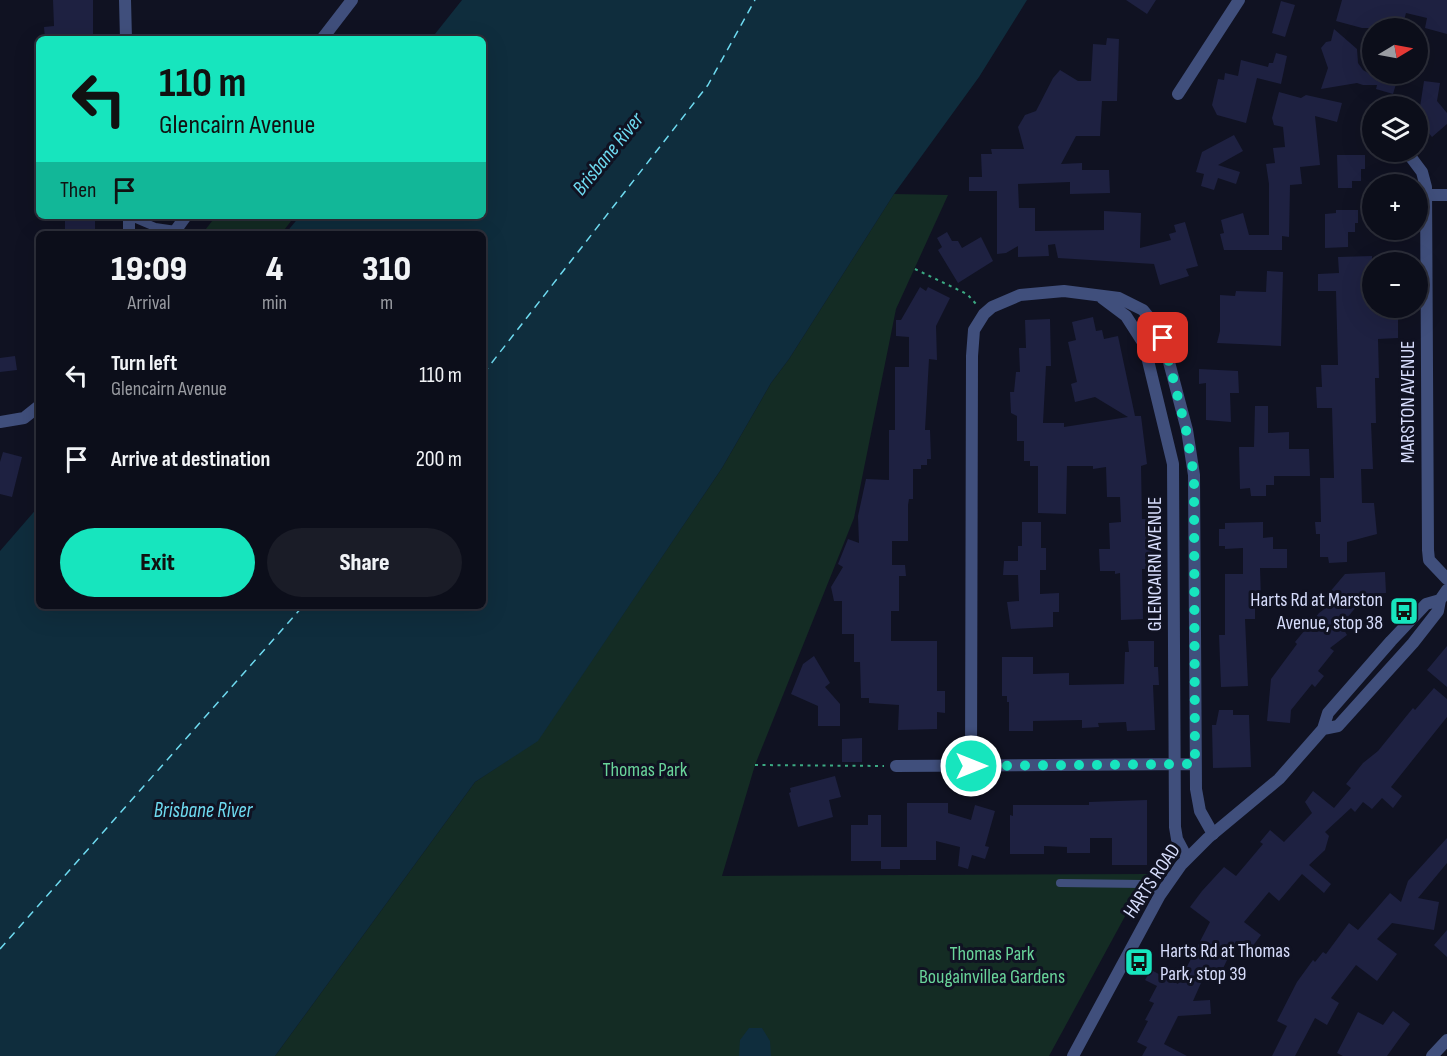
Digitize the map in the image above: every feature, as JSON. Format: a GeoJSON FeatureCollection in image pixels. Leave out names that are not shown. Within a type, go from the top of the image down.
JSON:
{"type":"FeatureCollection","features":[{"type":"Feature","properties":{"kind":"street"},"geometry":{"type":"LineString","coordinates":[[125,0],[126,36]]}},
{"type":"Feature","properties":{"kind":"street"},"geometry":{"type":"LineString","coordinates":[[324,36],[352,0]]}},
{"type":"Feature","properties":{"kind":"street"},"geometry":{"type":"LineString","coordinates":[[1178,94],[1239,0]]}},
{"type":"Feature","properties":{"kind":"street"},"geometry":{"type":"LineString","coordinates":[[1428,195],[1447,195]]}},
{"type":"Feature","properties":{"kind":"street","name":"MARSTON AVENUE"},"geometry":{"type":"LineString","coordinates":[[1426,240],[1428,550],[1430,560],[1447,579]]}},
{"type":"Feature","properties":{"kind":"street","name":"GLENCAIRN AVENUE"},"geometry":{"type":"LineString","coordinates":[[971,766],[972,356],[974,330],[992,307],[1020,295],[1064,291],[1094,294],[1129,302],[1143,310],[1158,327],[1166,346],[1190,446],[1195,480],[1195,764],[1199,808],[1213,834]]}},
{"type":"Feature","properties":{"kind":"street","name":"GLENCAIRN AVENUE"},"geometry":{"type":"LineString","coordinates":[[1094,294],[1120,310],[1144,344],[1173,464],[1176,833],[1187,858]]}},
{"type":"Feature","properties":{"kind":"street"},"geometry":{"type":"LineString","coordinates":[[0,422],[24,418],[36,408]]}},
{"type":"Feature","properties":{"kind":"street","name":"HARTS ROAD"},"geometry":{"type":"LineString","coordinates":[[1323,729],[1338,726],[1346,718],[1419,635],[1438,611],[1444,595]]}},
{"type":"Feature","properties":{"kind":"street","name":"HARTS ROAD"},"geometry":{"type":"LineString","coordinates":[[1073,1056],[1160,895],[1187,858],[1271,788],[1323,729],[1328,712],[1391,641],[1426,604],[1444,595]]}},
{"type":"Feature","properties":{"kind":"street"},"geometry":{"type":"LineString","coordinates":[[896,766],[1195,764]]}},
{"type":"Feature","properties":{"kind":"street"},"geometry":{"type":"LineString","coordinates":[[1432,1056],[1447,1040]]}},
{"type":"Feature","properties":{"kind":"lane"},"geometry":{"type":"LineString","coordinates":[[136,219],[170,231]]}},
{"type":"Feature","properties":{"kind":"lane"},"geometry":{"type":"LineString","coordinates":[[1060,884],[1143,884],[1160,895]]}},
{"type":"Feature","properties":{"kind":"path"},"geometry":{"type":"LineString","coordinates":[[915,269],[967,294],[980,308]]}},
{"type":"Feature","properties":{"kind":"path"},"geometry":{"type":"LineString","coordinates":[[755,765],[881,766]]}},
{"type":"Feature","properties":{"kind":"green space"},"geometry":{"type":"Polygon","coordinates":[[[894,194],[948,195],[896,309],[854,518],[755,765],[722,876],[1148,874],[1049,1056],[275,1056],[475,782],[538,740],[722,468],[771,383],[789,359],[894,194]]]}},
{"type":"Feature","properties":{"kind":"green space"},"geometry":{"type":"Polygon","coordinates":[[[214,219],[293,219],[283,231],[204,231],[214,219]]]}},
{"type":"Feature","properties":{"kind":"water","name":"Brisbane River"},"geometry":{"type":"Polygon","coordinates":[[[462,0],[1027,0],[979,77],[894,194],[789,359],[771,383],[722,468],[538,741],[475,782],[275,1056],[0,1056],[0,551],[36,509],[36,609],[486,609],[486,231],[288,231],[298,219],[486,219],[486,36],[433,36],[462,0]]]}},
{"type":"Feature","properties":{"kind":"water"},"geometry":{"type":"Polygon","coordinates":[[[749,1028],[762,1028],[770,1041],[771,1056],[739,1056],[740,1040],[749,1028]]]}},
{"type":"Feature","properties":{"kind":"building"},"geometry":{"type":"Polygon","coordinates":[[[53,0],[93,0],[93,36],[45,36],[44,27],[54,26],[53,0]]]}},
{"type":"Feature","properties":{"kind":"building"},"geometry":{"type":"Polygon","coordinates":[[[1126,0],[1156,0],[1147,14],[1126,0]]]}},
{"type":"Feature","properties":{"kind":"building"},"geometry":{"type":"Polygon","coordinates":[[[1342,0],[1447,0],[1447,34],[1428,29],[1428,18],[1406,13],[1405,18],[1362,18],[1362,28],[1336,21],[1342,0]]]}},
{"type":"Feature","properties":{"kind":"building"},"geometry":{"type":"Polygon","coordinates":[[[1281,1],[1295,5],[1285,37],[1272,33],[1281,1]]]}},
{"type":"Feature","properties":{"kind":"building"},"geometry":{"type":"Polygon","coordinates":[[[1334,29],[1357,49],[1358,63],[1362,69],[1362,84],[1396,84],[1393,94],[1376,89],[1377,85],[1363,85],[1357,83],[1321,89],[1328,68],[1321,48],[1326,42],[1331,41],[1334,29]]]}},
{"type":"Feature","properties":{"kind":"building"},"geometry":{"type":"Polygon","coordinates":[[[1107,38],[1119,39],[1117,101],[1102,101],[1100,136],[1076,136],[1061,164],[1082,163],[1082,170],[1109,170],[1110,193],[1070,194],[1070,182],[1018,184],[1019,208],[1035,208],[1035,231],[1104,230],[1104,211],[1141,213],[1140,248],[1171,240],[1169,234],[1176,232],[1174,225],[1185,222],[1198,266],[1186,269],[1189,276],[1160,285],[1154,264],[1058,258],[1055,244],[1048,245],[1049,256],[1018,257],[1018,246],[1006,253],[997,254],[997,191],[969,191],[969,177],[982,177],[981,154],[992,154],[991,149],[1024,149],[1018,127],[1025,115],[1036,111],[1053,78],[1060,70],[1078,81],[1091,81],[1093,44],[1106,45],[1107,38]]]}},
{"type":"Feature","properties":{"kind":"building"},"geometry":{"type":"Polygon","coordinates":[[[1276,53],[1287,56],[1281,84],[1257,78],[1246,123],[1217,115],[1212,105],[1218,79],[1224,80],[1225,73],[1238,76],[1241,60],[1268,67],[1269,63],[1273,63],[1276,53]]]}},
{"type":"Feature","properties":{"kind":"building"},"geometry":{"type":"Polygon","coordinates":[[[1428,82],[1440,83],[1437,101],[1447,113],[1447,124],[1432,137],[1428,132],[1428,96],[1422,96],[1424,84],[1428,84],[1428,82]]]}},
{"type":"Feature","properties":{"kind":"building"},"geometry":{"type":"Polygon","coordinates":[[[1279,92],[1301,98],[1306,95],[1342,103],[1337,122],[1315,116],[1320,165],[1300,167],[1302,184],[1290,185],[1289,237],[1282,236],[1282,250],[1224,250],[1220,234],[1224,233],[1221,220],[1243,213],[1249,235],[1269,235],[1269,184],[1266,164],[1275,163],[1273,148],[1285,147],[1283,127],[1274,125],[1272,118],[1279,92]]]}},
{"type":"Feature","properties":{"kind":"building"},"geometry":{"type":"Polygon","coordinates":[[[1234,135],[1243,151],[1218,165],[1240,172],[1236,184],[1218,178],[1214,190],[1201,186],[1204,174],[1196,172],[1202,152],[1234,135]]]}},
{"type":"Feature","properties":{"kind":"building"},"geometry":{"type":"Polygon","coordinates":[[[1337,155],[1362,155],[1365,169],[1361,169],[1361,181],[1352,181],[1352,188],[1338,188],[1337,155]]]}},
{"type":"Feature","properties":{"kind":"building"},"geometry":{"type":"Polygon","coordinates":[[[1336,210],[1358,210],[1358,223],[1355,223],[1355,232],[1348,232],[1348,247],[1325,248],[1325,214],[1336,213],[1336,210]]]}},
{"type":"Feature","properties":{"kind":"building"},"geometry":{"type":"Polygon","coordinates":[[[65,219],[95,219],[95,231],[65,231],[65,219]]]}},
{"type":"Feature","properties":{"kind":"building"},"geometry":{"type":"Polygon","coordinates":[[[947,232],[952,241],[958,241],[962,248],[981,237],[993,261],[958,283],[938,250],[942,247],[937,238],[947,232]]]}},
{"type":"Feature","properties":{"kind":"building"},"geometry":{"type":"Polygon","coordinates":[[[1362,256],[1362,318],[1398,318],[1398,338],[1378,339],[1379,378],[1375,378],[1376,423],[1371,423],[1373,469],[1361,469],[1362,503],[1374,503],[1377,534],[1347,542],[1347,562],[1329,563],[1328,557],[1320,557],[1320,534],[1316,534],[1315,522],[1321,522],[1320,478],[1334,478],[1332,408],[1317,408],[1316,387],[1322,387],[1321,365],[1338,365],[1336,291],[1318,291],[1318,274],[1339,273],[1338,257],[1362,256]]]}},
{"type":"Feature","properties":{"kind":"building"},"geometry":{"type":"Polygon","coordinates":[[[1267,271],[1283,272],[1281,346],[1217,343],[1220,331],[1220,295],[1235,296],[1236,291],[1266,292],[1267,271]]]}},
{"type":"Feature","properties":{"kind":"building"},"geometry":{"type":"Polygon","coordinates":[[[920,287],[926,291],[928,287],[950,298],[936,326],[937,360],[929,359],[925,430],[930,430],[931,459],[927,459],[927,465],[921,465],[921,469],[913,469],[913,499],[909,499],[908,505],[908,541],[892,541],[892,565],[905,565],[906,576],[899,576],[899,611],[891,611],[891,641],[937,641],[937,691],[945,691],[945,713],[937,712],[937,729],[898,730],[899,705],[869,703],[869,698],[861,698],[860,662],[854,662],[854,634],[842,634],[842,601],[834,601],[831,587],[843,567],[838,564],[848,539],[859,543],[858,516],[866,479],[889,480],[889,430],[895,430],[895,367],[909,367],[909,337],[896,336],[896,320],[901,320],[920,287]]]}},
{"type":"Feature","properties":{"kind":"building"},"geometry":{"type":"Polygon","coordinates":[[[1093,317],[1096,331],[1102,330],[1104,339],[1118,336],[1135,416],[1141,416],[1147,464],[1141,466],[1142,519],[1157,519],[1157,543],[1155,543],[1153,569],[1142,569],[1143,619],[1121,620],[1120,573],[1100,571],[1099,549],[1110,549],[1109,523],[1121,522],[1120,497],[1107,497],[1106,467],[1093,469],[1093,466],[1067,466],[1066,514],[1038,513],[1038,466],[1030,466],[1030,461],[1024,461],[1024,441],[1017,441],[1017,416],[1011,413],[1010,392],[1014,392],[1016,372],[1020,372],[1019,348],[1026,348],[1025,320],[1050,319],[1051,366],[1046,366],[1043,423],[1064,423],[1064,427],[1128,417],[1095,397],[1075,402],[1071,384],[1077,382],[1068,342],[1076,340],[1072,322],[1093,317]]]}},
{"type":"Feature","properties":{"kind":"building"},"geometry":{"type":"Polygon","coordinates":[[[15,356],[17,370],[0,372],[0,358],[15,356]]]}},
{"type":"Feature","properties":{"kind":"building"},"geometry":{"type":"Polygon","coordinates":[[[1199,369],[1238,371],[1239,393],[1230,393],[1231,422],[1206,420],[1206,383],[1199,384],[1199,369]]]}},
{"type":"Feature","properties":{"kind":"building"},"geometry":{"type":"Polygon","coordinates":[[[1255,406],[1268,406],[1268,433],[1289,432],[1289,449],[1309,449],[1310,476],[1274,476],[1274,485],[1266,485],[1266,496],[1251,496],[1250,488],[1240,489],[1239,447],[1254,447],[1255,406]]]}},
{"type":"Feature","properties":{"kind":"building"},"geometry":{"type":"Polygon","coordinates":[[[3,452],[22,457],[12,497],[0,494],[0,462],[3,452]]]}},
{"type":"Feature","properties":{"kind":"building"},"geometry":{"type":"Polygon","coordinates":[[[1022,522],[1041,522],[1041,548],[1046,548],[1046,570],[1040,570],[1040,594],[1059,593],[1059,612],[1053,612],[1053,627],[1011,629],[1007,602],[1019,601],[1018,575],[1003,575],[1004,561],[1018,561],[1018,546],[1022,546],[1022,522]]]}},
{"type":"Feature","properties":{"kind":"building"},"geometry":{"type":"Polygon","coordinates":[[[1263,522],[1263,538],[1273,537],[1273,549],[1287,549],[1287,568],[1260,568],[1261,599],[1255,599],[1255,619],[1245,619],[1248,686],[1221,687],[1219,635],[1225,635],[1225,574],[1243,574],[1243,548],[1225,549],[1225,546],[1219,546],[1219,529],[1225,529],[1225,523],[1263,522]]]}},
{"type":"Feature","properties":{"kind":"building"},"geometry":{"type":"Polygon","coordinates":[[[1385,572],[1386,593],[1367,594],[1341,625],[1347,635],[1330,648],[1334,651],[1318,671],[1324,676],[1315,687],[1312,684],[1291,710],[1290,723],[1267,721],[1271,679],[1297,644],[1295,642],[1319,613],[1330,605],[1323,600],[1345,574],[1385,572]]]}},
{"type":"Feature","properties":{"kind":"building"},"geometry":{"type":"Polygon","coordinates":[[[1128,641],[1154,641],[1154,667],[1158,667],[1159,685],[1153,685],[1155,730],[1127,731],[1126,722],[1098,723],[1099,727],[1082,728],[1082,720],[1033,721],[1033,731],[1009,731],[1009,702],[1007,702],[1007,696],[1002,696],[1002,657],[1033,657],[1033,674],[1069,673],[1069,685],[1124,684],[1125,652],[1129,652],[1128,641]]]}},
{"type":"Feature","properties":{"kind":"building"},"geometry":{"type":"Polygon","coordinates":[[[1447,646],[1447,687],[1427,670],[1447,646]]]}},
{"type":"Feature","properties":{"kind":"building"},"geometry":{"type":"Polygon","coordinates":[[[814,656],[830,683],[825,687],[840,704],[840,726],[818,726],[818,706],[791,694],[803,664],[814,656]]]}},
{"type":"Feature","properties":{"kind":"building"},"geometry":{"type":"Polygon","coordinates":[[[1434,688],[1447,699],[1447,717],[1391,787],[1402,796],[1393,808],[1382,798],[1372,809],[1363,802],[1355,812],[1351,808],[1325,832],[1329,836],[1325,850],[1309,865],[1331,884],[1324,893],[1302,874],[1279,901],[1269,892],[1244,922],[1261,935],[1249,951],[1236,941],[1218,979],[1205,974],[1193,1001],[1210,1000],[1211,1014],[1178,1016],[1164,1044],[1187,1056],[1142,1056],[1147,1047],[1137,1042],[1148,1021],[1145,1020],[1154,1003],[1149,1001],[1157,986],[1145,980],[1151,970],[1178,984],[1210,922],[1190,907],[1202,891],[1224,867],[1236,876],[1263,844],[1260,842],[1270,830],[1284,842],[1312,813],[1305,802],[1313,791],[1334,808],[1351,788],[1346,784],[1363,763],[1378,751],[1413,708],[1415,710],[1434,688]]]}},
{"type":"Feature","properties":{"kind":"building"},"geometry":{"type":"Polygon","coordinates":[[[1219,710],[1233,710],[1233,715],[1249,715],[1251,767],[1213,768],[1212,725],[1216,725],[1219,710]]]}},
{"type":"Feature","properties":{"kind":"building"},"geometry":{"type":"Polygon","coordinates":[[[862,738],[862,762],[842,762],[842,739],[862,738]]]}},
{"type":"Feature","properties":{"kind":"building"},"geometry":{"type":"Polygon","coordinates":[[[835,776],[841,797],[829,800],[833,817],[798,827],[789,793],[790,788],[835,776]]]}},
{"type":"Feature","properties":{"kind":"building"},"geometry":{"type":"Polygon","coordinates":[[[1147,800],[1147,865],[1112,865],[1112,838],[1090,838],[1090,853],[1067,853],[1067,847],[1044,846],[1044,854],[1010,854],[1010,815],[1013,816],[1013,805],[1089,805],[1089,802],[1147,800]]]}},
{"type":"Feature","properties":{"kind":"building"},"geometry":{"type":"Polygon","coordinates":[[[907,803],[948,803],[948,813],[971,820],[975,805],[995,811],[985,846],[989,847],[985,859],[972,855],[968,869],[958,866],[960,847],[936,841],[936,860],[900,860],[900,869],[881,869],[881,861],[851,861],[851,825],[868,825],[868,815],[881,815],[881,847],[907,847],[907,803]]]}},
{"type":"Feature","properties":{"kind":"building"},"geometry":{"type":"Polygon","coordinates":[[[1447,838],[1447,863],[1418,898],[1439,902],[1434,930],[1392,923],[1377,939],[1397,954],[1377,981],[1356,965],[1331,998],[1339,1003],[1327,1025],[1315,1018],[1295,1056],[1272,1056],[1287,1026],[1277,1021],[1297,982],[1313,960],[1315,962],[1323,952],[1326,954],[1349,923],[1358,930],[1390,893],[1401,902],[1408,881],[1447,838]]]}},
{"type":"Feature","properties":{"kind":"building"},"geometry":{"type":"Polygon","coordinates":[[[1447,930],[1447,957],[1434,945],[1447,930]]]}},
{"type":"Feature","properties":{"kind":"building"},"geometry":{"type":"Polygon","coordinates":[[[1393,1011],[1410,1024],[1387,1056],[1343,1056],[1337,1053],[1358,1012],[1383,1025],[1393,1011]]]}},
{"type":"Feature","properties":{"kind":"ferry route"},"geometry":{"type":"LineString","coordinates":[[486,370],[708,85],[755,0]]}},
{"type":"Feature","properties":{"kind":"ferry route"},"geometry":{"type":"LineString","coordinates":[[0,949],[300,609]]}},
{"type":"Feature","properties":{"kind":"place","name":"Harts Rd at Marston Avenue, stop 38"},"geometry":{"type":"Point","coordinates":[1404,611]}},
{"type":"Feature","properties":{"kind":"place","name":"Harts Rd at Thomas Park, stop 39"},"geometry":{"type":"Point","coordinates":[1139,962]}},
{"type":"Feature","properties":{"kind":"route"},"geometry":{"type":"LineString","coordinates":[[971,766],[1195,764],[1194,475],[1192,454],[1163,338]]}},
{"type":"Feature","properties":{"kind":"park label","name":"Thomas Park"},"geometry":{"type":"Point","coordinates":[645,770]}},
{"type":"Feature","properties":{"kind":"park label","name":"Thomas Park Bougainvillea Gardens"},"geometry":{"type":"Point","coordinates":[992,966]}}]}
